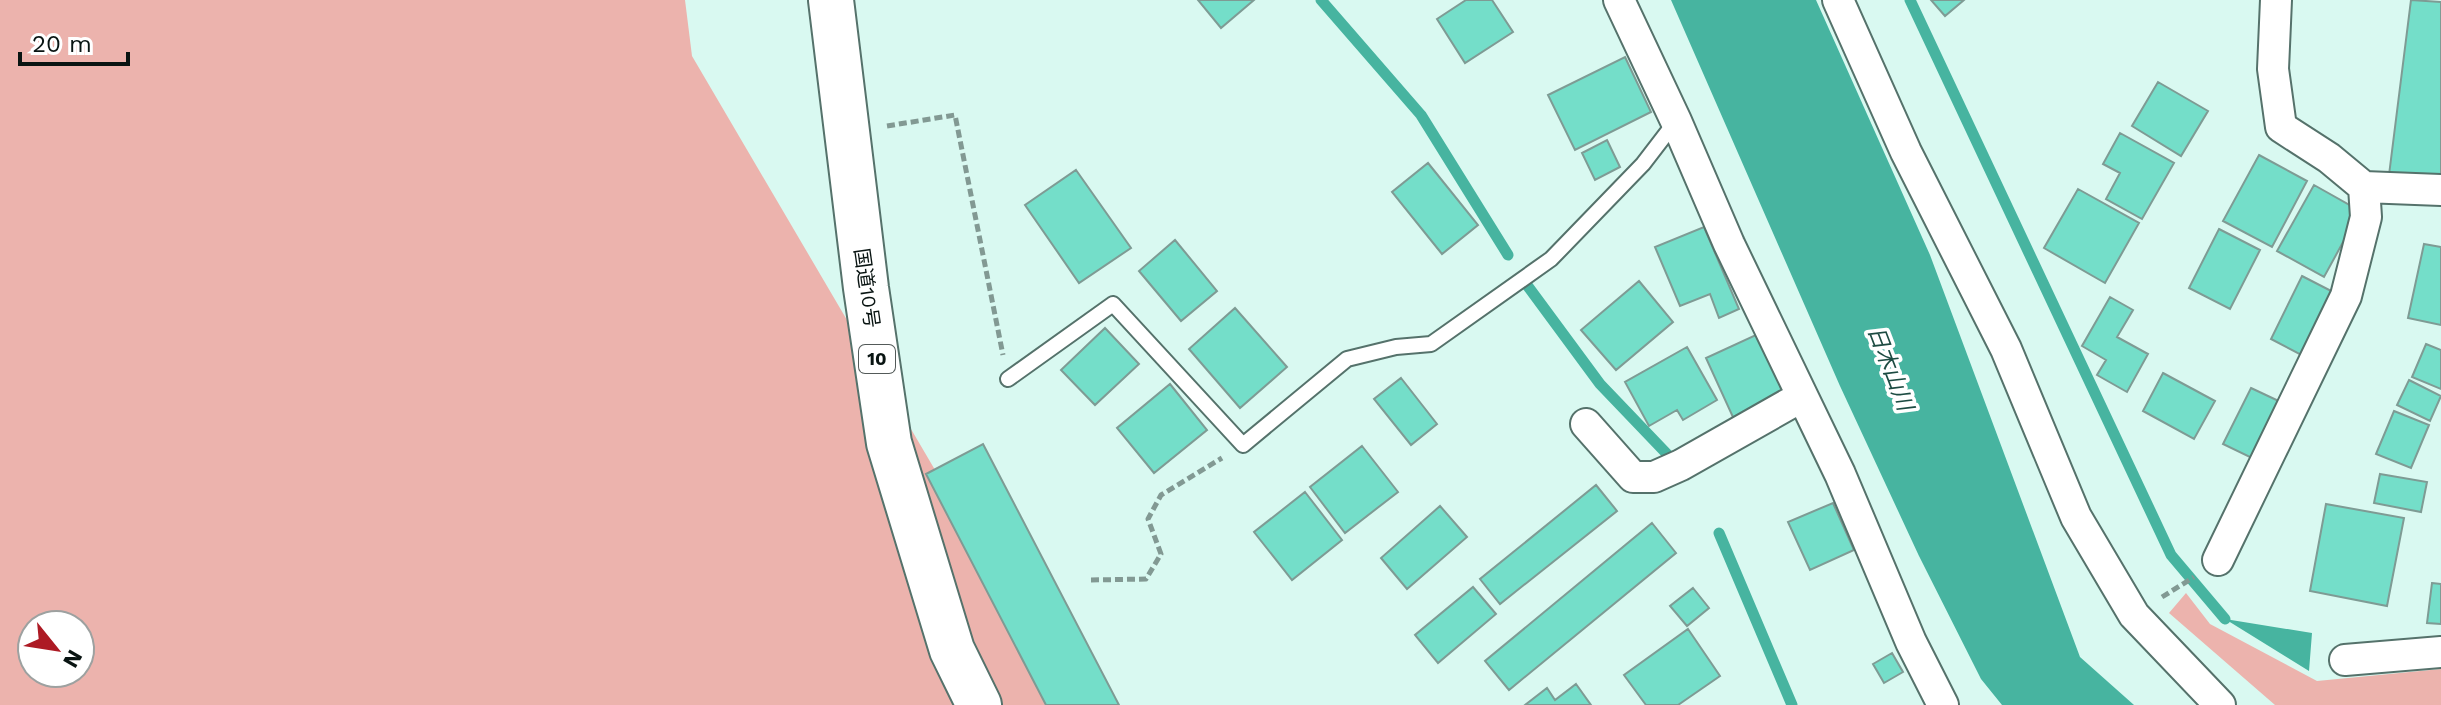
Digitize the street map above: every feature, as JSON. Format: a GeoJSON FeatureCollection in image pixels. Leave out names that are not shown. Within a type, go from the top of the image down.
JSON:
{"type":"FeatureCollection","features":[{"type":"Feature","properties":{"kind":"highway","name":"国道10号"},"geometry":{"type":"LineString","coordinates":[[831,0],[889,443],[952,650],[979,705]]}},
{"type":"Feature","properties":{"kind":"street"},"geometry":{"type":"LineString","coordinates":[[1619,0],[1729,244],[1840,474],[1911,642],[1943,705]]}},
{"type":"Feature","properties":{"kind":"street"},"geometry":{"type":"LineString","coordinates":[[1838,0],[1906,152],[2006,349],[2076,517],[2134,615],[2220,705]]}},
{"type":"Feature","properties":{"kind":"street"},"geometry":{"type":"LineString","coordinates":[[2276,0],[2273,69],[2281,127],[2329,158],[2364,187],[2441,190]]}},
{"type":"Feature","properties":{"kind":"street"},"geometry":{"type":"LineString","coordinates":[[2218,560],[2346,296],[2366,217],[2364,187]]}},
{"type":"Feature","properties":{"kind":"street"},"geometry":{"type":"LineString","coordinates":[[1586,424],[1633,477],[1654,477],[1801,397]]}},
{"type":"Feature","properties":{"kind":"street"},"geometry":{"type":"LineString","coordinates":[[2345,660],[2441,652]]}},
{"type":"Feature","properties":{"kind":"lane"},"geometry":{"type":"LineString","coordinates":[[1008,379],[1113,304],[1243,445],[1347,359],[1396,347],[1431,344],[1551,259],[1643,164],[1676,121]]}},
{"type":"Feature","properties":{"kind":"path"},"geometry":{"type":"LineString","coordinates":[[847,133],[955,115],[1008,379]]}},
{"type":"Feature","properties":{"kind":"path"},"geometry":{"type":"LineString","coordinates":[[1091,580],[1146,579],[1161,554],[1148,519],[1161,495],[1243,445]]}},
{"type":"Feature","properties":{"kind":"shaded area"},"geometry":{"type":"Polygon","coordinates":[[[0,0],[685,0],[692,56],[1073,705],[0,705],[0,0]]]}},
{"type":"Feature","properties":{"kind":"shaded area"},"geometry":{"type":"Polygon","coordinates":[[[2186,593],[2210,624],[2317,681],[2441,669],[2441,705],[2275,705],[2169,613],[2186,593]]]}},
{"type":"Feature","properties":{"kind":"water","name":"日木山川"},"geometry":{"type":"Polygon","coordinates":[[[1671,0],[1816,0],[1930,255],[2080,657],[2134,705],[2002,705],[1981,679],[1919,556],[1840,386],[1671,0]]]}},
{"type":"Feature","properties":{"kind":"water"},"geometry":{"type":"Polygon","coordinates":[[[2225,619],[2312,633],[2309,671],[2225,619]]]}},
{"type":"Feature","properties":{"kind":"building"},"geometry":{"type":"Polygon","coordinates":[[[1198,0],[1254,0],[1221,28],[1198,0]]]}},
{"type":"Feature","properties":{"kind":"building"},"geometry":{"type":"Polygon","coordinates":[[[1466,0],[1492,0],[1513,32],[1465,63],[1437,19],[1466,0]]]}},
{"type":"Feature","properties":{"kind":"building"},"geometry":{"type":"Polygon","coordinates":[[[1931,0],[1964,0],[1945,16],[1931,0]]]}},
{"type":"Feature","properties":{"kind":"building"},"geometry":{"type":"Polygon","coordinates":[[[2411,0],[2441,2],[2441,181],[2389,175],[2411,0]]]}},
{"type":"Feature","properties":{"kind":"building"},"geometry":{"type":"Polygon","coordinates":[[[1625,57],[1651,112],[1575,150],[1548,95],[1625,57]]]}},
{"type":"Feature","properties":{"kind":"building"},"geometry":{"type":"Polygon","coordinates":[[[2158,82],[2208,111],[2181,156],[2132,126],[2158,82]]]}},
{"type":"Feature","properties":{"kind":"building"},"geometry":{"type":"Polygon","coordinates":[[[2120,133],[2174,163],[2142,219],[2106,199],[2120,173],[2103,164],[2120,133]]]}},
{"type":"Feature","properties":{"kind":"building"},"geometry":{"type":"Polygon","coordinates":[[[1607,140],[1620,167],[1595,180],[1582,153],[1607,140]]]}},
{"type":"Feature","properties":{"kind":"building"},"geometry":{"type":"Polygon","coordinates":[[[2259,155],[2307,181],[2272,247],[2223,221],[2259,155]]]}},
{"type":"Feature","properties":{"kind":"building"},"geometry":{"type":"Polygon","coordinates":[[[1428,163],[1478,225],[1442,254],[1392,192],[1428,163]]]}},
{"type":"Feature","properties":{"kind":"building"},"geometry":{"type":"Polygon","coordinates":[[[1076,170],[1131,248],[1079,283],[1025,205],[1076,170]]]}},
{"type":"Feature","properties":{"kind":"building"},"geometry":{"type":"Polygon","coordinates":[[[2314,185],[2360,211],[2324,277],[2277,251],[2314,185]]]}},
{"type":"Feature","properties":{"kind":"building"},"geometry":{"type":"Polygon","coordinates":[[[2078,189],[2139,223],[2105,283],[2044,248],[2078,189]]]}},
{"type":"Feature","properties":{"kind":"building"},"geometry":{"type":"Polygon","coordinates":[[[1704,227],[1739,309],[1719,318],[1710,294],[1680,306],[1655,247],[1704,227]]]}},
{"type":"Feature","properties":{"kind":"building"},"geometry":{"type":"Polygon","coordinates":[[[2219,229],[2260,250],[2230,309],[2189,288],[2219,229]]]}},
{"type":"Feature","properties":{"kind":"building"},"geometry":{"type":"Polygon","coordinates":[[[1175,240],[1217,291],[1181,321],[1139,271],[1175,240]]]}},
{"type":"Feature","properties":{"kind":"building"},"geometry":{"type":"Polygon","coordinates":[[[2424,244],[2441,247],[2441,325],[2408,318],[2424,244]]]}},
{"type":"Feature","properties":{"kind":"building"},"geometry":{"type":"Polygon","coordinates":[[[2302,276],[2339,295],[2307,358],[2271,339],[2302,276]]]}},
{"type":"Feature","properties":{"kind":"building"},"geometry":{"type":"Polygon","coordinates":[[[1639,281],[1673,322],[1616,370],[1581,330],[1639,281]]]}},
{"type":"Feature","properties":{"kind":"building"},"geometry":{"type":"Polygon","coordinates":[[[2110,297],[2133,310],[2117,337],[2148,354],[2127,392],[2097,375],[2106,360],[2082,346],[2110,297]]]}},
{"type":"Feature","properties":{"kind":"building"},"geometry":{"type":"Polygon","coordinates":[[[1235,308],[1287,367],[1240,408],[1189,349],[1235,308]]]}},
{"type":"Feature","properties":{"kind":"building"},"geometry":{"type":"Polygon","coordinates":[[[1105,328],[1139,364],[1095,405],[1061,370],[1105,328]]]}},
{"type":"Feature","properties":{"kind":"building"},"geometry":{"type":"Polygon","coordinates":[[[1758,334],[1789,401],[1737,426],[1706,358],[1758,334]]]}},
{"type":"Feature","properties":{"kind":"building"},"geometry":{"type":"Polygon","coordinates":[[[2426,344],[2441,350],[2441,389],[2412,377],[2426,344]]]}},
{"type":"Feature","properties":{"kind":"building"},"geometry":{"type":"Polygon","coordinates":[[[1687,347],[1717,400],[1683,420],[1677,410],[1649,426],[1625,382],[1687,347]]]}},
{"type":"Feature","properties":{"kind":"building"},"geometry":{"type":"Polygon","coordinates":[[[2163,373],[2215,401],[2194,439],[2143,411],[2163,373]]]}},
{"type":"Feature","properties":{"kind":"building"},"geometry":{"type":"Polygon","coordinates":[[[1401,378],[1437,424],[1411,445],[1374,399],[1401,378]]]}},
{"type":"Feature","properties":{"kind":"building"},"geometry":{"type":"Polygon","coordinates":[[[2409,380],[2441,396],[2430,421],[2397,405],[2409,380]]]}},
{"type":"Feature","properties":{"kind":"building"},"geometry":{"type":"Polygon","coordinates":[[[1170,384],[1207,430],[1154,473],[1117,428],[1170,384]]]}},
{"type":"Feature","properties":{"kind":"building"},"geometry":{"type":"Polygon","coordinates":[[[2251,388],[2283,403],[2256,460],[2223,444],[2251,388]]]}},
{"type":"Feature","properties":{"kind":"building"},"geometry":{"type":"Polygon","coordinates":[[[2394,411],[2429,425],[2411,468],[2376,454],[2394,411]]]}},
{"type":"Feature","properties":{"kind":"building"},"geometry":{"type":"Polygon","coordinates":[[[983,444],[1119,705],[1046,705],[926,474],[983,444]]]}},
{"type":"Feature","properties":{"kind":"building"},"geometry":{"type":"Polygon","coordinates":[[[1362,446],[1398,492],[1345,533],[1310,487],[1362,446]]]}},
{"type":"Feature","properties":{"kind":"building"},"geometry":{"type":"Polygon","coordinates":[[[2380,474],[2427,482],[2421,512],[2374,503],[2380,474]]]}},
{"type":"Feature","properties":{"kind":"building"},"geometry":{"type":"Polygon","coordinates":[[[1596,485],[1617,511],[1500,604],[1480,579],[1596,485]]]}},
{"type":"Feature","properties":{"kind":"building"},"geometry":{"type":"Polygon","coordinates":[[[1305,492],[1342,540],[1292,580],[1254,532],[1305,492]]]}},
{"type":"Feature","properties":{"kind":"building"},"geometry":{"type":"Polygon","coordinates":[[[1833,503],[1854,550],[1810,570],[1788,522],[1833,503]]]}},
{"type":"Feature","properties":{"kind":"building"},"geometry":{"type":"Polygon","coordinates":[[[2326,504],[2404,518],[2387,606],[2310,591],[2326,504]]]}},
{"type":"Feature","properties":{"kind":"building"},"geometry":{"type":"Polygon","coordinates":[[[1440,506],[1467,537],[1407,589],[1381,558],[1440,506]]]}},
{"type":"Feature","properties":{"kind":"building"},"geometry":{"type":"Polygon","coordinates":[[[1652,523],[1676,553],[1509,690],[1485,661],[1652,523]]]}},
{"type":"Feature","properties":{"kind":"building"},"geometry":{"type":"Polygon","coordinates":[[[2432,583],[2441,584],[2441,624],[2427,623],[2432,583]]]}},
{"type":"Feature","properties":{"kind":"building"},"geometry":{"type":"Polygon","coordinates":[[[1473,587],[1496,614],[1438,663],[1415,635],[1473,587]]]}},
{"type":"Feature","properties":{"kind":"building"},"geometry":{"type":"Polygon","coordinates":[[[1693,588],[1709,608],[1687,626],[1670,606],[1693,588]]]}},
{"type":"Feature","properties":{"kind":"building"},"geometry":{"type":"Polygon","coordinates":[[[1688,629],[1720,676],[1678,705],[1646,705],[1624,675],[1688,629]]]}},
{"type":"Feature","properties":{"kind":"building"},"geometry":{"type":"Polygon","coordinates":[[[1892,653],[1903,672],[1884,683],[1873,664],[1892,653]]]}},
{"type":"Feature","properties":{"kind":"building"},"geometry":{"type":"Polygon","coordinates":[[[1576,684],[1591,705],[1525,705],[1547,688],[1555,700],[1576,684]]]}},
{"type":"Feature","properties":{"kind":"waterway"},"geometry":{"type":"LineString","coordinates":[[1321,0],[1421,115],[1508,255]]}},
{"type":"Feature","properties":{"kind":"waterway"},"geometry":{"type":"LineString","coordinates":[[1910,0],[2171,555],[2225,619]]}},
{"type":"Feature","properties":{"kind":"waterway"},"geometry":{"type":"LineString","coordinates":[[1524,281],[1600,384],[1667,454]]}},
{"type":"Feature","properties":{"kind":"waterway"},"geometry":{"type":"LineString","coordinates":[[1719,533],[1792,705]]}}]}
